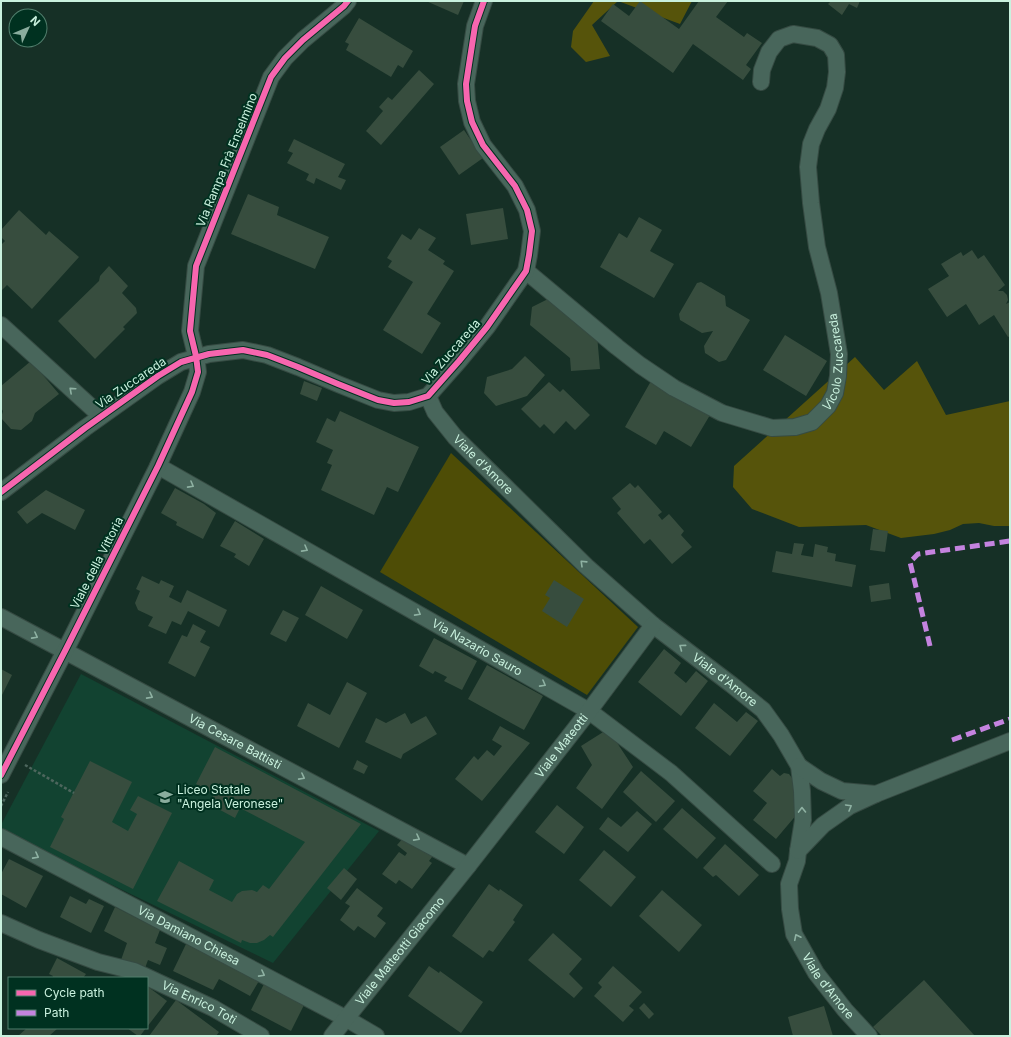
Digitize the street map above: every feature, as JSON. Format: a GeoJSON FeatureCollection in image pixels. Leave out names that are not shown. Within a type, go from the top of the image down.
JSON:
{"type":"FeatureCollection","features":[{"type":"Feature","properties":{"kind":"street","name":"Via Rampa Frà Enselmino"},"geometry":{"type":"LineString","coordinates":[[196,356],[190,331],[196,266],[272,77],[285,58],[303,40],[348,1]]}},
{"type":"Feature","properties":{"kind":"street","name":"Via Zuccareda"},"geometry":{"type":"LineString","coordinates":[[1,492],[101,416],[158,376],[181,362],[196,356],[223,351],[243,350],[266,355],[378,400],[394,403],[409,402],[428,396],[488,327],[526,271],[532,231],[527,210],[515,186],[483,145],[472,122],[467,101],[466,84],[470,55],[475,26],[484,1]]}},
{"type":"Feature","properties":{"kind":"street","name":"Vicolo Zuccareda"},"geometry":{"type":"LineString","coordinates":[[526,271],[628,356],[674,388],[722,413],[772,428],[795,427],[812,422],[828,406],[835,393],[838,376],[838,354],[829,293],[817,247],[808,167],[811,144],[817,129],[828,110],[835,88],[837,72],[836,55],[830,45],[817,38],[793,34],[779,39],[769,52],[762,70],[761,82]]}},
{"type":"Feature","properties":{"kind":"street"},"geometry":{"type":"LineString","coordinates":[[1,325],[101,416]]}},
{"type":"Feature","properties":{"kind":"street","name":"Viale della Vittoria"},"geometry":{"type":"LineString","coordinates":[[1,775],[158,466],[192,392],[198,372],[196,356]]}},
{"type":"Feature","properties":{"kind":"street","name":"Viale d'Amore"},"geometry":{"type":"LineString","coordinates":[[428,396],[435,412],[455,437],[586,566],[653,626],[763,710],[781,734],[799,766],[802,791],[803,820],[797,861],[789,884],[790,909],[794,934],[816,973],[845,1010],[869,1036]]}},
{"type":"Feature","properties":{"kind":"street","name":"Via Nazario Sauro"},"geometry":{"type":"LineString","coordinates":[[158,466],[589,710],[671,773],[772,864]]}},
{"type":"Feature","properties":{"kind":"street","name":"Via Cesare Battisti"},"geometry":{"type":"LineString","coordinates":[[1,617],[468,866]]}},
{"type":"Feature","properties":{"kind":"street","name":"Viale Mateotti"},"geometry":{"type":"LineString","coordinates":[[468,866],[653,626]]}},
{"type":"Feature","properties":{"kind":"street"},"geometry":{"type":"LineString","coordinates":[[798,851],[823,825],[850,806],[876,794],[1010,741]]}},
{"type":"Feature","properties":{"kind":"street"},"geometry":{"type":"LineString","coordinates":[[799,766],[821,781],[842,791],[876,794]]}},
{"type":"Feature","properties":{"kind":"street","name":"Via Damiano Chiesa"},"geometry":{"type":"LineString","coordinates":[[1,837],[347,1018],[376,1036]]}},
{"type":"Feature","properties":{"kind":"street","name":"Viale Matteotti Giacomo"},"geometry":{"type":"LineString","coordinates":[[332,1036],[468,866]]}},
{"type":"Feature","properties":{"kind":"street","name":"Via Enrico Toti"},"geometry":{"type":"LineString","coordinates":[[1,923],[38,940],[98,962],[134,971],[147,977]]}},
{"type":"Feature","properties":{"kind":"street","name":"Via Enrico Toti"},"geometry":{"type":"LineString","coordinates":[[148,978],[213,1008],[261,1036]]}},
{"type":"Feature","properties":{"kind":"path"},"geometry":{"type":"LineString","coordinates":[[31,768],[74,793]]}},
{"type":"Feature","properties":{"kind":"shaded area"},"geometry":{"type":"Polygon","coordinates":[[[594,1],[618,1],[592,25],[610,56],[586,62],[571,47],[573,31],[594,1]]]}},
{"type":"Feature","properties":{"kind":"shaded area"},"geometry":{"type":"Polygon","coordinates":[[[618,1],[692,1],[680,24],[618,1]]]}},
{"type":"Feature","properties":{"kind":"shaded area"},"geometry":{"type":"Polygon","coordinates":[[[855,357],[884,390],[917,361],[946,415],[1010,401],[1010,526],[994,526],[979,523],[963,524],[950,530],[934,534],[901,538],[866,525],[799,527],[752,509],[733,487],[734,466],[855,357]]]}},
{"type":"Feature","properties":{"kind":"shaded area"},"geometry":{"type":"Polygon","coordinates":[[[451,453],[638,627],[587,695],[380,572],[451,453]]]}},
{"type":"Feature","properties":{"kind":"shaded area","name":"Liceo Statale \"Angela Veronese\""},"geometry":{"type":"Polygon","coordinates":[[[81,674],[379,831],[273,963],[1,831],[1,825],[81,674]]]}},
{"type":"Feature","properties":{"kind":"building"},"geometry":{"type":"Polygon","coordinates":[[[426,1],[464,1],[458,15],[426,1]]]}},
{"type":"Feature","properties":{"kind":"building"},"geometry":{"type":"Polygon","coordinates":[[[640,1],[679,29],[699,1],[728,1],[716,17],[744,37],[747,33],[762,43],[746,65],[751,69],[743,80],[693,44],[673,73],[601,21],[613,4],[629,16],[640,1]]]}},
{"type":"Feature","properties":{"kind":"building"},"geometry":{"type":"Polygon","coordinates":[[[831,1],[860,1],[857,8],[849,4],[842,15],[828,4],[831,1]]]}},
{"type":"Feature","properties":{"kind":"building"},"geometry":{"type":"Polygon","coordinates":[[[359,18],[413,51],[403,68],[398,65],[391,77],[346,50],[349,44],[345,42],[359,18]]]}},
{"type":"Feature","properties":{"kind":"building"},"geometry":{"type":"Polygon","coordinates":[[[419,70],[434,84],[381,145],[366,131],[383,111],[379,107],[388,97],[392,100],[419,70]]]}},
{"type":"Feature","properties":{"kind":"building"},"geometry":{"type":"Polygon","coordinates":[[[464,130],[483,158],[459,175],[440,147],[464,130]]]}},
{"type":"Feature","properties":{"kind":"building"},"geometry":{"type":"Polygon","coordinates":[[[294,139],[345,164],[338,177],[346,180],[341,190],[316,178],[314,184],[306,180],[309,174],[287,163],[293,153],[288,151],[294,139]]]}},
{"type":"Feature","properties":{"kind":"building"},"geometry":{"type":"Polygon","coordinates":[[[248,194],[279,207],[277,215],[329,237],[315,269],[231,234],[248,194]]]}},
{"type":"Feature","properties":{"kind":"building"},"geometry":{"type":"Polygon","coordinates":[[[503,208],[508,239],[471,245],[466,214],[503,208]]]}},
{"type":"Feature","properties":{"kind":"building"},"geometry":{"type":"Polygon","coordinates":[[[19,210],[46,235],[49,231],[79,257],[32,309],[7,285],[1,290],[1,245],[5,241],[1,237],[1,230],[19,210]]]}},
{"type":"Feature","properties":{"kind":"building"},"geometry":{"type":"Polygon","coordinates":[[[639,217],[662,230],[650,251],[674,264],[654,298],[600,267],[619,233],[627,238],[639,217]]]}},
{"type":"Feature","properties":{"kind":"building"},"geometry":{"type":"Polygon","coordinates":[[[419,228],[436,238],[428,250],[445,261],[443,264],[454,271],[427,314],[441,323],[422,354],[383,330],[413,282],[388,267],[392,261],[387,258],[402,234],[411,240],[419,228]]]}},
{"type":"Feature","properties":{"kind":"building"},"geometry":{"type":"Polygon","coordinates":[[[972,250],[978,259],[984,255],[1005,285],[998,291],[1003,291],[1007,295],[1008,300],[1006,304],[1010,302],[1010,336],[1008,337],[994,315],[979,325],[966,304],[947,317],[928,289],[949,276],[941,264],[961,252],[963,256],[972,250]]]}},
{"type":"Feature","properties":{"kind":"building"},"geometry":{"type":"Polygon","coordinates":[[[109,266],[128,286],[122,293],[136,308],[137,313],[123,327],[125,329],[95,359],[58,321],[99,281],[100,276],[109,266]]]}},
{"type":"Feature","properties":{"kind":"building"},"geometry":{"type":"Polygon","coordinates":[[[701,282],[725,296],[726,306],[750,320],[726,360],[719,362],[705,353],[704,346],[713,331],[702,333],[680,320],[679,314],[697,283],[701,282]]]}},
{"type":"Feature","properties":{"kind":"building"},"geometry":{"type":"Polygon","coordinates":[[[550,298],[597,335],[600,369],[571,371],[570,358],[530,325],[532,307],[550,298]]]}},
{"type":"Feature","properties":{"kind":"building"},"geometry":{"type":"Polygon","coordinates":[[[785,335],[827,361],[806,396],[763,370],[785,335]]]}},
{"type":"Feature","properties":{"kind":"building"},"geometry":{"type":"Polygon","coordinates":[[[525,356],[545,375],[527,396],[496,406],[484,393],[487,377],[512,369],[525,356]]]}},
{"type":"Feature","properties":{"kind":"building"},"geometry":{"type":"Polygon","coordinates":[[[31,361],[59,394],[35,413],[32,421],[21,430],[11,429],[1,418],[3,411],[1,408],[1,386],[31,361]]]}},
{"type":"Feature","properties":{"kind":"building"},"geometry":{"type":"Polygon","coordinates":[[[304,381],[322,388],[317,401],[300,394],[304,381]]]}},
{"type":"Feature","properties":{"kind":"building"},"geometry":{"type":"Polygon","coordinates":[[[651,381],[710,415],[691,447],[664,431],[656,445],[625,427],[651,381]]]}},
{"type":"Feature","properties":{"kind":"building"},"geometry":{"type":"Polygon","coordinates":[[[549,382],[560,392],[563,389],[590,415],[575,430],[566,421],[554,434],[544,424],[540,428],[521,409],[549,382]]]}},
{"type":"Feature","properties":{"kind":"building"},"geometry":{"type":"Polygon","coordinates":[[[340,411],[419,447],[398,492],[387,487],[374,515],[321,490],[332,465],[327,463],[333,450],[316,442],[327,418],[335,422],[340,411]]]}},
{"type":"Feature","properties":{"kind":"building"},"geometry":{"type":"Polygon","coordinates":[[[630,483],[635,488],[638,485],[662,512],[658,515],[662,520],[669,514],[684,531],[681,535],[692,547],[672,564],[650,539],[644,544],[617,513],[621,509],[612,498],[630,483]]]}},
{"type":"Feature","properties":{"kind":"building"},"geometry":{"type":"Polygon","coordinates":[[[175,488],[204,504],[216,513],[203,539],[176,525],[177,522],[161,513],[175,488]]]}},
{"type":"Feature","properties":{"kind":"building"},"geometry":{"type":"Polygon","coordinates":[[[46,490],[85,510],[75,530],[42,513],[27,524],[17,512],[46,490]]]}},
{"type":"Feature","properties":{"kind":"building"},"geometry":{"type":"Polygon","coordinates":[[[235,521],[264,539],[249,566],[234,557],[236,554],[220,546],[235,521]]]}},
{"type":"Feature","properties":{"kind":"building"},"geometry":{"type":"Polygon","coordinates":[[[873,529],[888,531],[885,552],[870,550],[873,529]]]}},
{"type":"Feature","properties":{"kind":"building"},"geometry":{"type":"Polygon","coordinates":[[[794,543],[804,544],[801,555],[813,557],[815,544],[828,547],[827,552],[836,554],[835,561],[856,565],[852,587],[772,572],[776,551],[792,554],[794,543]]]}},
{"type":"Feature","properties":{"kind":"building"},"geometry":{"type":"Polygon","coordinates":[[[142,576],[159,584],[161,580],[174,586],[169,597],[181,603],[187,590],[227,610],[219,627],[188,611],[181,625],[172,621],[166,634],[148,626],[153,617],[138,610],[135,603],[140,591],[136,589],[142,576]]]}},
{"type":"Feature","properties":{"kind":"building"},"geometry":{"type":"Polygon","coordinates":[[[554,580],[584,599],[567,627],[542,611],[550,598],[545,595],[554,580]]]}},
{"type":"Feature","properties":{"kind":"building"},"geometry":{"type":"Polygon","coordinates":[[[889,583],[891,599],[871,602],[869,586],[889,583]]]}},
{"type":"Feature","properties":{"kind":"building"},"geometry":{"type":"Polygon","coordinates":[[[321,586],[363,610],[347,639],[305,615],[321,586]]]}},
{"type":"Feature","properties":{"kind":"building"},"geometry":{"type":"Polygon","coordinates":[[[283,610],[299,618],[286,642],[270,634],[283,610]]]}},
{"type":"Feature","properties":{"kind":"building"},"geometry":{"type":"Polygon","coordinates":[[[193,624],[206,631],[200,642],[210,647],[195,677],[168,663],[182,635],[187,637],[193,624]]]}},
{"type":"Feature","properties":{"kind":"building"},"geometry":{"type":"Polygon","coordinates":[[[434,638],[477,661],[462,690],[444,681],[447,677],[435,671],[433,674],[419,666],[434,638]]]}},
{"type":"Feature","properties":{"kind":"building"},"geometry":{"type":"Polygon","coordinates":[[[664,649],[681,663],[674,673],[686,683],[696,671],[708,681],[681,716],[638,682],[664,649]]]}},
{"type":"Feature","properties":{"kind":"building"},"geometry":{"type":"Polygon","coordinates":[[[487,665],[543,696],[524,730],[468,699],[487,665]]]}},
{"type":"Feature","properties":{"kind":"building"},"geometry":{"type":"Polygon","coordinates":[[[1,669],[12,675],[1,697],[1,669]]]}},
{"type":"Feature","properties":{"kind":"building"},"geometry":{"type":"Polygon","coordinates":[[[347,682],[367,693],[339,748],[297,726],[308,703],[330,715],[347,682]]]}},
{"type":"Feature","properties":{"kind":"building"},"geometry":{"type":"Polygon","coordinates":[[[714,703],[737,722],[746,712],[758,721],[730,756],[695,728],[714,703]]]}},
{"type":"Feature","properties":{"kind":"building"},"geometry":{"type":"Polygon","coordinates":[[[405,713],[411,724],[426,716],[437,734],[403,754],[401,759],[365,742],[376,718],[386,723],[405,713]]]}},
{"type":"Feature","properties":{"kind":"building"},"geometry":{"type":"Polygon","coordinates":[[[500,726],[530,743],[482,801],[455,779],[474,756],[478,760],[487,750],[494,756],[502,746],[492,740],[500,726]]]}},
{"type":"Feature","properties":{"kind":"building"},"geometry":{"type":"Polygon","coordinates":[[[608,729],[633,767],[602,809],[576,788],[592,765],[581,746],[608,729]]]}},
{"type":"Feature","properties":{"kind":"building"},"geometry":{"type":"Polygon","coordinates":[[[215,747],[361,824],[273,937],[270,935],[257,943],[250,943],[242,940],[241,943],[157,901],[179,861],[214,880],[209,890],[232,902],[237,894],[242,891],[252,890],[257,892],[263,885],[269,889],[305,842],[240,808],[235,818],[209,804],[214,794],[196,784],[215,747]]]}},
{"type":"Feature","properties":{"kind":"building"},"geometry":{"type":"Polygon","coordinates":[[[357,760],[368,766],[364,774],[353,769],[357,760]]]}},
{"type":"Feature","properties":{"kind":"building"},"geometry":{"type":"Polygon","coordinates":[[[90,761],[132,782],[112,822],[128,831],[137,814],[130,810],[138,796],[172,813],[133,889],[50,847],[64,819],[61,817],[90,761]]]}},
{"type":"Feature","properties":{"kind":"building"},"geometry":{"type":"Polygon","coordinates":[[[772,769],[780,776],[784,773],[789,774],[792,778],[792,783],[796,789],[798,813],[776,839],[753,820],[767,803],[753,791],[772,769]]]}},
{"type":"Feature","properties":{"kind":"building"},"geometry":{"type":"Polygon","coordinates":[[[641,771],[675,801],[656,822],[623,792],[641,771]]]}},
{"type":"Feature","properties":{"kind":"building"},"geometry":{"type":"Polygon","coordinates":[[[557,805],[584,827],[564,854],[535,832],[557,805]]]}},
{"type":"Feature","properties":{"kind":"building"},"geometry":{"type":"Polygon","coordinates":[[[682,808],[716,838],[697,859],[663,829],[682,808]]]}},
{"type":"Feature","properties":{"kind":"building"},"geometry":{"type":"Polygon","coordinates":[[[637,811],[652,824],[628,852],[599,829],[608,817],[621,827],[637,811]]]}},
{"type":"Feature","properties":{"kind":"building"},"geometry":{"type":"Polygon","coordinates":[[[404,837],[435,853],[429,861],[432,863],[412,889],[399,880],[396,884],[382,874],[399,852],[405,856],[407,853],[397,845],[404,837]]]}},
{"type":"Feature","properties":{"kind":"building"},"geometry":{"type":"Polygon","coordinates":[[[725,844],[759,875],[739,896],[716,875],[713,877],[703,868],[725,844]]]}},
{"type":"Feature","properties":{"kind":"building"},"geometry":{"type":"Polygon","coordinates":[[[604,850],[636,877],[611,907],[579,880],[604,850]]]}},
{"type":"Feature","properties":{"kind":"building"},"geometry":{"type":"Polygon","coordinates":[[[9,859],[43,876],[26,908],[1,894],[1,874],[9,859]]]}},
{"type":"Feature","properties":{"kind":"building"},"geometry":{"type":"Polygon","coordinates":[[[344,868],[357,879],[341,900],[327,888],[344,868]]]}},
{"type":"Feature","properties":{"kind":"building"},"geometry":{"type":"Polygon","coordinates":[[[489,884],[499,891],[500,889],[523,905],[513,920],[515,922],[493,952],[489,950],[483,958],[452,936],[489,884]]]}},
{"type":"Feature","properties":{"kind":"building"},"geometry":{"type":"Polygon","coordinates":[[[357,888],[383,908],[377,916],[386,923],[375,938],[358,926],[354,931],[340,920],[350,906],[345,903],[357,888]]]}},
{"type":"Feature","properties":{"kind":"building"},"geometry":{"type":"Polygon","coordinates":[[[662,890],[702,925],[679,952],[639,916],[662,890]]]}},
{"type":"Feature","properties":{"kind":"building"},"geometry":{"type":"Polygon","coordinates":[[[70,896],[86,904],[89,899],[104,906],[91,933],[60,917],[70,896]]]}},
{"type":"Feature","properties":{"kind":"building"},"geometry":{"type":"Polygon","coordinates":[[[115,907],[160,930],[155,943],[167,948],[160,965],[148,960],[145,968],[121,960],[127,943],[104,931],[115,907]]]}},
{"type":"Feature","properties":{"kind":"building"},"geometry":{"type":"Polygon","coordinates":[[[553,933],[582,959],[569,974],[583,988],[574,998],[528,960],[553,933]]]}},
{"type":"Feature","properties":{"kind":"building"},"geometry":{"type":"Polygon","coordinates":[[[186,944],[259,981],[250,996],[219,979],[213,990],[173,971],[186,944]]]}},
{"type":"Feature","properties":{"kind":"building"},"geometry":{"type":"Polygon","coordinates":[[[57,958],[86,974],[84,977],[52,977],[49,974],[57,958]]]}},
{"type":"Feature","properties":{"kind":"building"},"geometry":{"type":"Polygon","coordinates":[[[429,966],[439,973],[440,971],[483,1002],[461,1033],[408,996],[429,966]]]}},
{"type":"Feature","properties":{"kind":"building"},"geometry":{"type":"Polygon","coordinates":[[[613,966],[642,992],[629,1006],[634,1010],[623,1022],[594,996],[602,987],[598,983],[613,966]]]}},
{"type":"Feature","properties":{"kind":"building"},"geometry":{"type":"Polygon","coordinates":[[[924,980],[975,1036],[882,1036],[873,1027],[924,980]]]}},
{"type":"Feature","properties":{"kind":"building"},"geometry":{"type":"Polygon","coordinates":[[[264,984],[304,1005],[291,1031],[251,1010],[264,984]]]}},
{"type":"Feature","properties":{"kind":"building"},"geometry":{"type":"Polygon","coordinates":[[[148,987],[167,1001],[148,1026],[148,987]]]}},
{"type":"Feature","properties":{"kind":"building"},"geometry":{"type":"Polygon","coordinates":[[[176,1000],[219,1032],[216,1036],[149,1036],[176,1000]]]}},
{"type":"Feature","properties":{"kind":"building"},"geometry":{"type":"Polygon","coordinates":[[[644,1003],[654,1014],[649,1019],[639,1008],[644,1003]]]}},
{"type":"Feature","properties":{"kind":"building"},"geometry":{"type":"Polygon","coordinates":[[[824,1006],[833,1036],[793,1036],[788,1017],[824,1006]]]}},
{"type":"Feature","properties":{"kind":"building"},"geometry":{"type":"Polygon","coordinates":[[[26,1029],[57,1029],[49,1036],[18,1036],[26,1029]]]}},
{"type":"Feature","properties":{"kind":"building"},"geometry":{"type":"Polygon","coordinates":[[[128,1029],[145,1029],[140,1036],[128,1029]]]}},
{"type":"Feature","properties":{"kind":"marked path"},"geometry":{"type":"LineString","coordinates":[[930,646],[910,562],[918,554],[1010,541]]}},
{"type":"Feature","properties":{"kind":"marked path"},"geometry":{"type":"LineString","coordinates":[[952,740],[1010,719]]}},
{"type":"Feature","properties":{"kind":"cycle path"},"geometry":{"type":"LineString","coordinates":[[1,775],[158,466],[192,392],[198,372],[190,331],[196,266],[271,77],[285,58],[303,40],[348,1]]}},
{"type":"Feature","properties":{"kind":"cycle path"},"geometry":{"type":"LineString","coordinates":[[1,492],[85,428],[158,376],[181,362],[209,354],[243,350],[267,355],[378,400],[394,403],[409,402],[428,396],[487,327],[526,271],[529,255],[532,231],[527,210],[515,186],[483,145],[472,122],[467,101],[466,84],[475,26],[484,1]]}},
{"type":"Feature","properties":{"kind":"place","name":"Liceo Statale \"Angela Veronese\""},"geometry":{"type":"Point","coordinates":[165,797]}}]}
